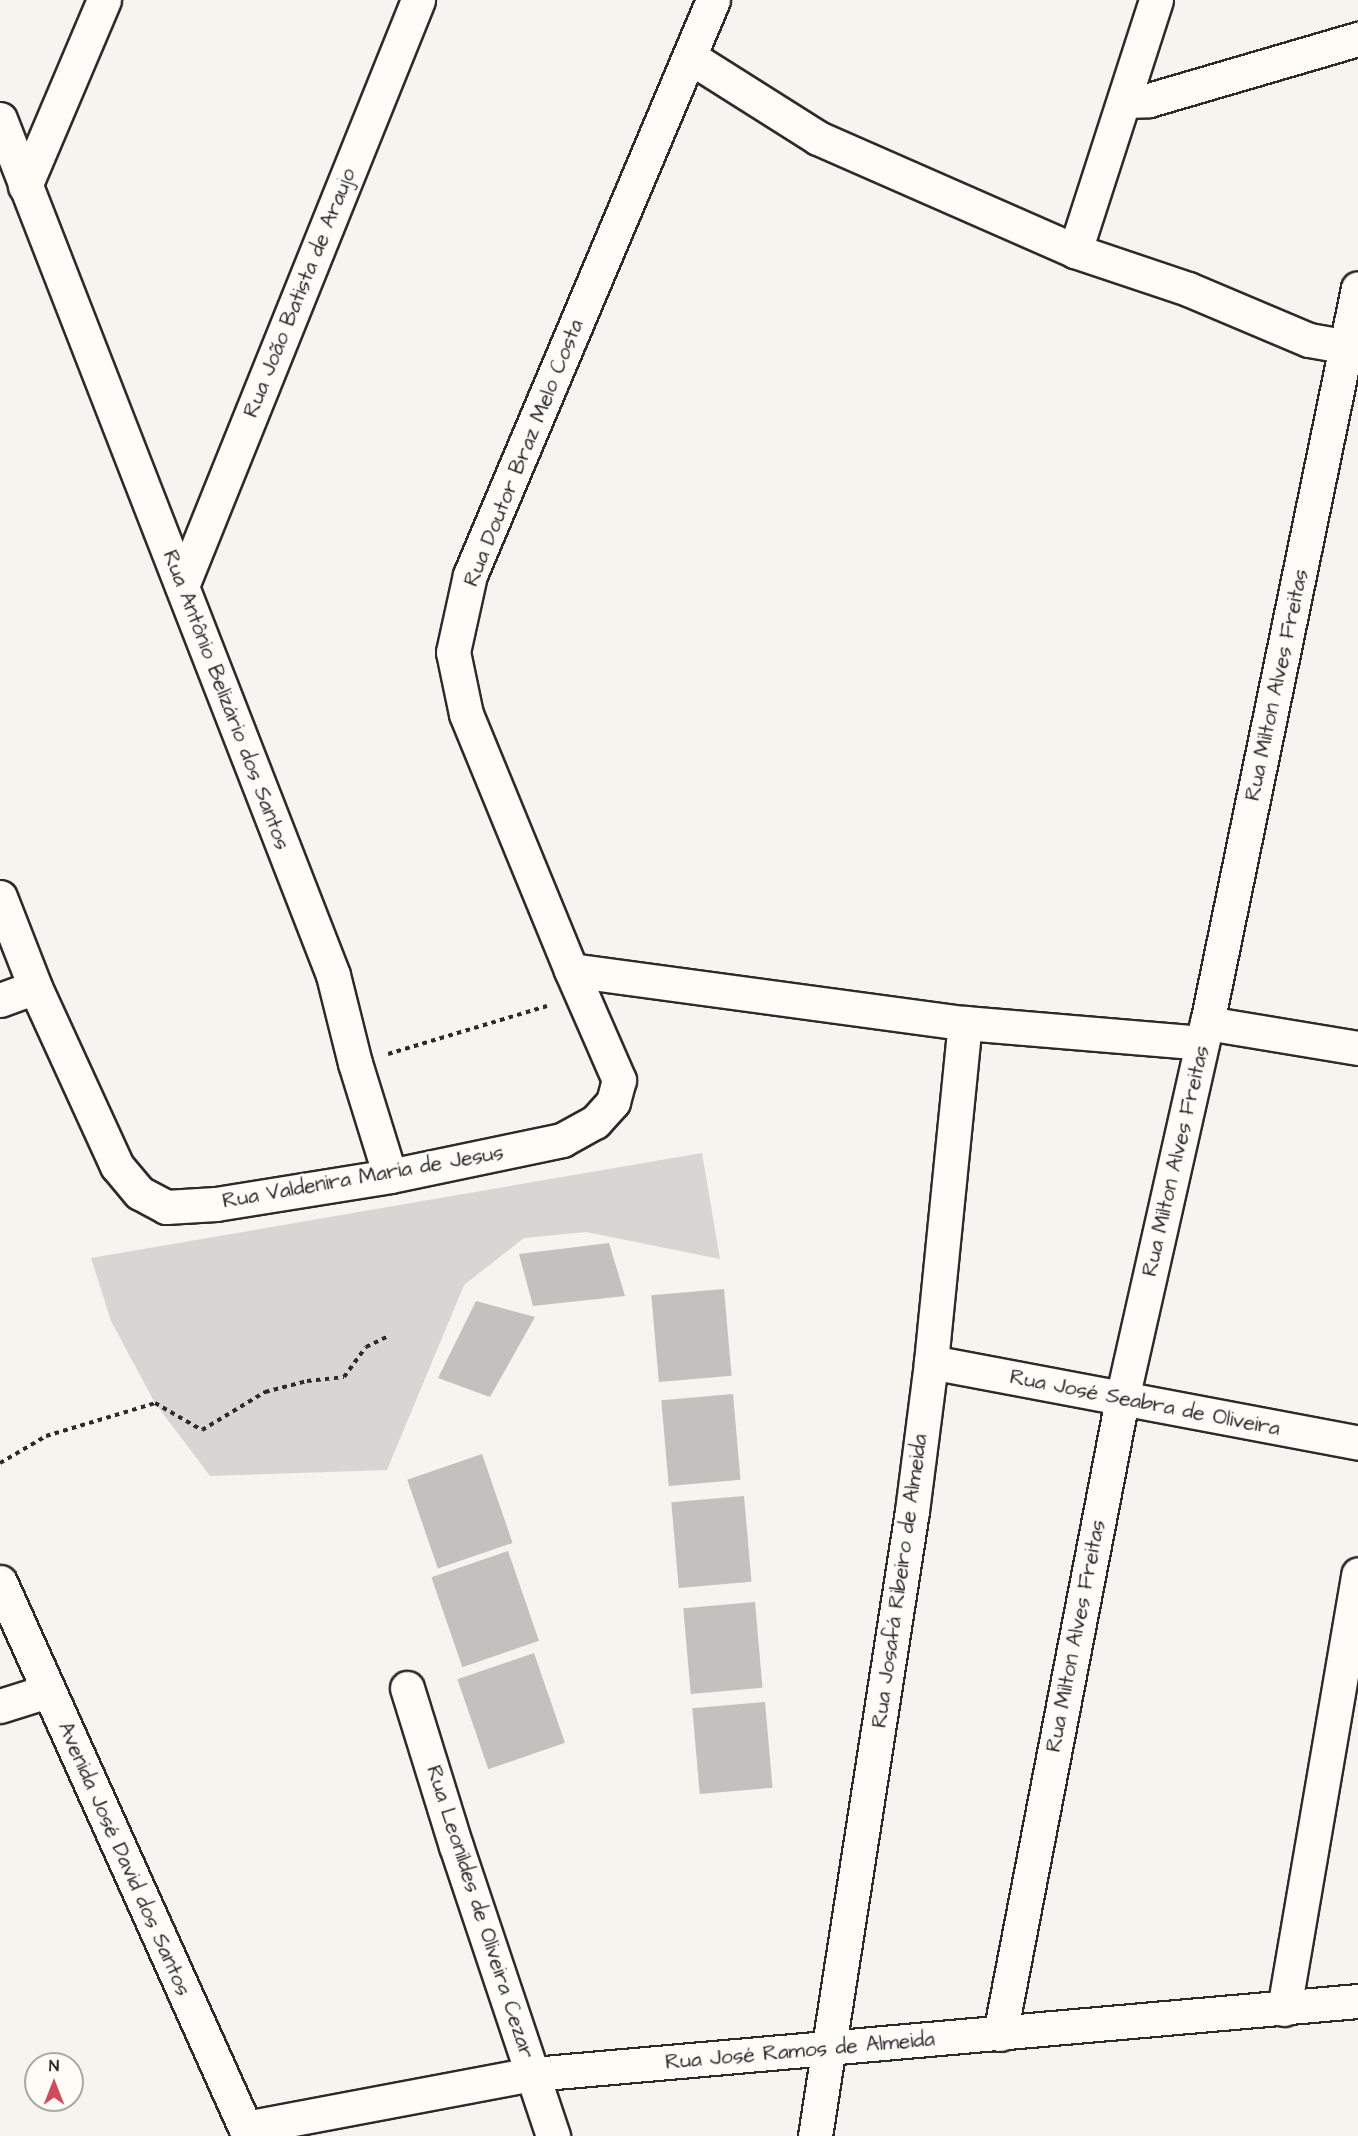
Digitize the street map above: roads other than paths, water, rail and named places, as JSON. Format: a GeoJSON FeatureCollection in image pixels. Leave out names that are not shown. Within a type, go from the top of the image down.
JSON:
{"type":"FeatureCollection","features":[{"type":"Feature","properties":{"kind":"street"},"geometry":{"type":"LineString","coordinates":[[26,186],[104,0]]}},
{"type":"Feature","properties":{"kind":"street","name":"Rua João Batista de Araujo"},"geometry":{"type":"LineString","coordinates":[[182,586],[418,0]]}},
{"type":"Feature","properties":{"kind":"street","name":"Rua Doutor Braz Melo Costa"},"geometry":{"type":"LineString","coordinates":[[619,1080],[576,983],[466,714],[453,652],[470,575],[713,0]]}},
{"type":"Feature","properties":{"kind":"street"},"geometry":{"type":"LineString","coordinates":[[1076,251],[1156,0]]}},
{"type":"Feature","properties":{"kind":"street"},"geometry":{"type":"LineString","coordinates":[[1125,101],[1149,100],[1358,39]]}},
{"type":"Feature","properties":{"kind":"street"},"geometry":{"type":"LineString","coordinates":[[690,57],[818,138],[1076,251],[1188,289],[1309,340],[1347,346]]}},
{"type":"Feature","properties":{"kind":"street","name":"Rua Antônio Belizário dos Santos"},"geometry":{"type":"LineString","coordinates":[[0,119],[333,975],[355,1063],[390,1176]]}},
{"type":"Feature","properties":{"kind":"street","name":"Rua Milton Alves Freitas"},"geometry":{"type":"LineString","coordinates":[[1000,2034],[1122,1399],[1205,1033],[1358,288]]}},
{"type":"Feature","properties":{"kind":"street","name":"Rua Valdenira Maria de Jesus"},"geometry":{"type":"LineString","coordinates":[[0,897],[35,987],[117,1166],[140,1193],[166,1207],[216,1204],[390,1176],[562,1140],[595,1122],[613,1102],[619,1080]]}},
{"type":"Feature","properties":{"kind":"street"},"geometry":{"type":"LineString","coordinates":[[576,983],[964,1023],[1205,1033],[1358,1048]]}},
{"type":"Feature","properties":{"kind":"street"},"geometry":{"type":"LineString","coordinates":[[0,1000],[35,987]]}},
{"type":"Feature","properties":{"kind":"street","name":"Rua Josafá Ribeiro de Almeida"},"geometry":{"type":"LineString","coordinates":[[815,2136],[912,1511],[931,1362],[964,1023]]}},
{"type":"Feature","properties":{"kind":"street","name":"Rua José Seabra de Oliveira"},"geometry":{"type":"LineString","coordinates":[[931,1362],[1358,1443]]}},
{"type":"Feature","properties":{"kind":"street"},"geometry":{"type":"LineString","coordinates":[[1284,2009],[1358,1574]]}},
{"type":"Feature","properties":{"kind":"street","name":"Avenida José David dos Santos"},"geometry":{"type":"LineString","coordinates":[[0,1582],[248,2132]]}},
{"type":"Feature","properties":{"kind":"street","name":"Rua Leonildes de Oliveira Cezar"},"geometry":{"type":"LineString","coordinates":[[407,1688],[456,1846],[553,2136]]}},
{"type":"Feature","properties":{"kind":"street"},"geometry":{"type":"LineString","coordinates":[[0,1706],[48,1691]]}},
{"type":"Feature","properties":{"kind":"street","name":"Rua José Ramos de Almeida"},"geometry":{"type":"LineString","coordinates":[[248,2132],[533,2074],[1358,2001]]}}]}
